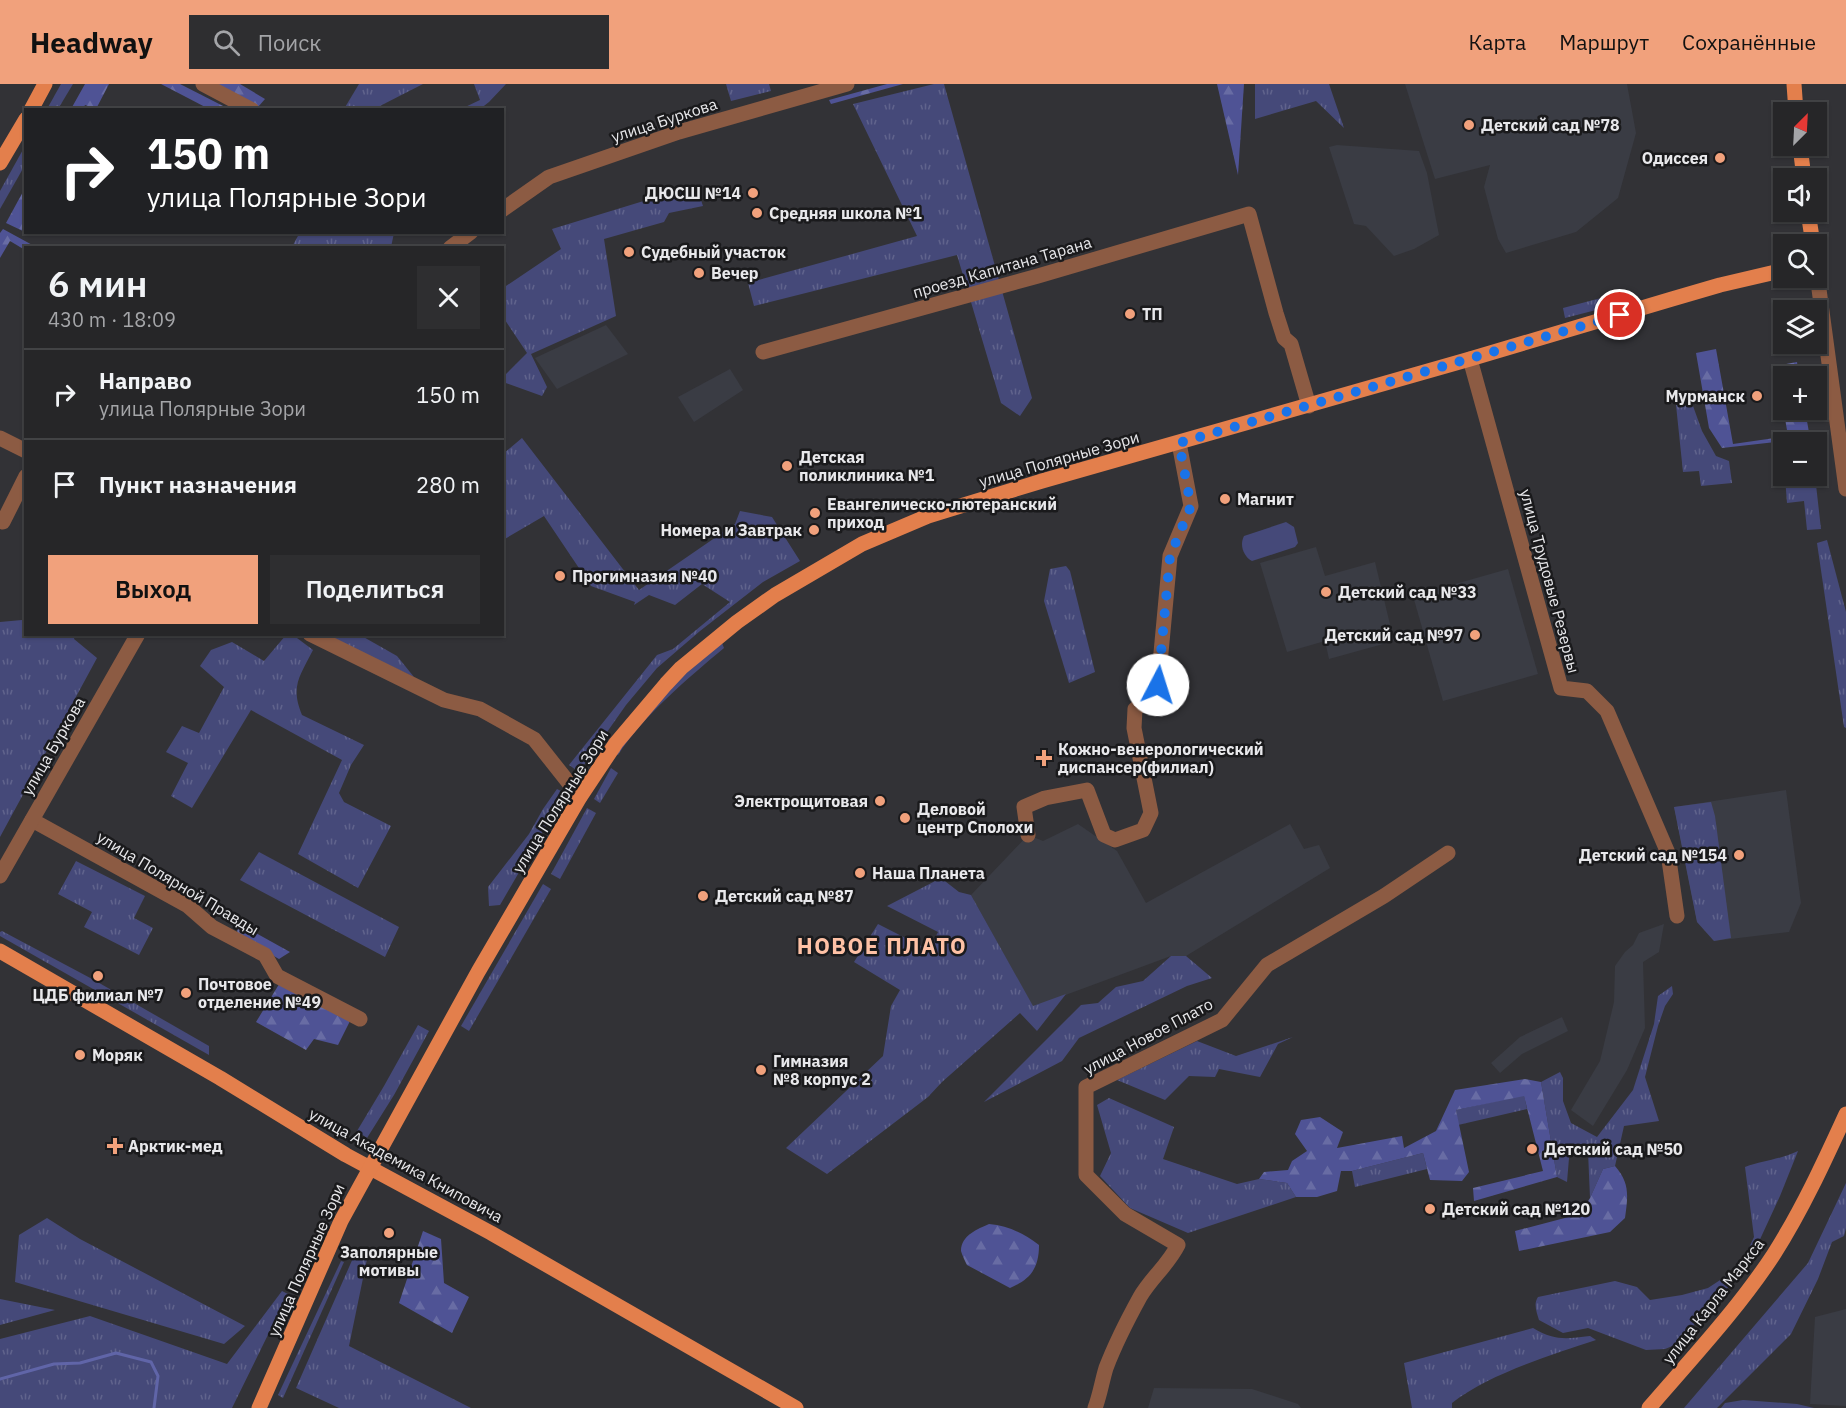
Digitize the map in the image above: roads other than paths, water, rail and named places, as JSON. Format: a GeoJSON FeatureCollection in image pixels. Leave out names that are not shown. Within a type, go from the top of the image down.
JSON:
{"type":"FeatureCollection","features":[{"type":"Feature","properties":{"kind":"main road"},"geometry":{"type":"LineString","coordinates":[[32,108],[45,84]]}},
{"type":"Feature","properties":{"kind":"main road"},"geometry":{"type":"LineString","coordinates":[[1794,84],[1795,102]]}},
{"type":"Feature","properties":{"kind":"main road"},"geometry":{"type":"LineString","coordinates":[[0,163],[24,122]]}},
{"type":"Feature","properties":{"kind":"main road","name":"улица Полярные Зори"},"geometry":{"type":"LineString","coordinates":[[259,1408],[341,1221],[483,962],[580,796],[616,743],[666,684],[714,640],[775,595],[816,570],[862,544],[928,516],[1691,293],[1773,273]]}},
{"type":"Feature","properties":{"kind":"main road","name":"улица Академика Книповича"},"geometry":{"type":"LineString","coordinates":[[0,951],[370,1168],[491,1233],[796,1408]]}},
{"type":"Feature","properties":{"kind":"main road","name":"улица Карла Маркса"},"geometry":{"type":"LineString","coordinates":[[1649,1408],[1731,1311],[1772,1256],[1816,1179],[1846,1114]]}},
{"type":"Feature","properties":{"kind":"street"},"geometry":{"type":"LineString","coordinates":[[203,84],[248,108]]}},
{"type":"Feature","properties":{"kind":"street","name":"улица Буркова"},"geometry":{"type":"LineString","coordinates":[[504,209],[549,177],[680,132],[847,84]]}},
{"type":"Feature","properties":{"kind":"street","name":"проезд Капитана Тарана"},"geometry":{"type":"LineString","coordinates":[[763,352],[1038,276],[1249,214],[1276,313],[1284,338],[1291,344],[1309,406]]}},
{"type":"Feature","properties":{"kind":"street"},"geometry":{"type":"LineString","coordinates":[[453,246],[468,234]]}},
{"type":"Feature","properties":{"kind":"street"},"geometry":{"type":"LineString","coordinates":[[1819,288],[1846,489]]}},
{"type":"Feature","properties":{"kind":"street","name":"улица Трудовые Резервы"},"geometry":{"type":"LineString","coordinates":[[1470,359],[1561,688],[1587,691],[1607,711],[1668,853],[1677,916]]}},
{"type":"Feature","properties":{"kind":"street"},"geometry":{"type":"LineString","coordinates":[[0,438],[24,450]]}},
{"type":"Feature","properties":{"kind":"street"},"geometry":{"type":"LineString","coordinates":[[1028,834],[1024,807],[1064,794],[1087,790],[1104,835],[1115,840],[1143,830],[1151,813],[1134,728],[1135,709],[1152,698],[1158,685],[1170,556],[1191,506],[1179,443]]}},
{"type":"Feature","properties":{"kind":"street"},"geometry":{"type":"LineString","coordinates":[[3,522],[24,480]]}},
{"type":"Feature","properties":{"kind":"street","name":"улица Буркова"},"geometry":{"type":"LineString","coordinates":[[0,876],[137,636]]}},
{"type":"Feature","properties":{"kind":"street"},"geometry":{"type":"LineString","coordinates":[[313,636],[444,700],[480,708],[534,738],[580,796]]}},
{"type":"Feature","properties":{"kind":"street","name":"улица Полярной Правды"},"geometry":{"type":"LineString","coordinates":[[32,819],[188,906],[212,927],[265,956],[277,976],[360,1019]]}},
{"type":"Feature","properties":{"kind":"street","name":"улица Новое Плато"},"geometry":{"type":"LineString","coordinates":[[1095,1408],[1107,1367],[1139,1299],[1151,1279],[1170,1260],[1178,1245],[1125,1214],[1086,1175],[1086,1087],[1222,1020],[1267,965],[1384,896],[1448,853]]}},
{"type":"Feature","properties":{"kind":"waterway"},"geometry":{"type":"LineString","coordinates":[[0,1379],[54,1364],[80,1363],[116,1353],[151,1362],[158,1376],[154,1408]]}},
{"type":"Feature","properties":{"kind":"place","name":"Детский сад №78"},"geometry":{"type":"Point","coordinates":[1469,125]}},
{"type":"Feature","properties":{"kind":"place","name":"Одиссея"},"geometry":{"type":"Point","coordinates":[1720,158]}},
{"type":"Feature","properties":{"kind":"place","name":"ДЮСШ №14"},"geometry":{"type":"Point","coordinates":[753,193]}},
{"type":"Feature","properties":{"kind":"place","name":"Средняя школа №1"},"geometry":{"type":"Point","coordinates":[757,213]}},
{"type":"Feature","properties":{"kind":"place","name":"Судебный участок"},"geometry":{"type":"Point","coordinates":[629,252]}},
{"type":"Feature","properties":{"kind":"place","name":"Вечер"},"geometry":{"type":"Point","coordinates":[699,273]}},
{"type":"Feature","properties":{"kind":"place","name":"ТП"},"geometry":{"type":"Point","coordinates":[1130,314]}},
{"type":"Feature","properties":{"kind":"place","name":"Мурманск"},"geometry":{"type":"Point","coordinates":[1757,396]}},
{"type":"Feature","properties":{"kind":"place","name":"Детская поликлиника №1"},"geometry":{"type":"Point","coordinates":[787,466]}},
{"type":"Feature","properties":{"kind":"place","name":"Магнит"},"geometry":{"type":"Point","coordinates":[1225,499]}},
{"type":"Feature","properties":{"kind":"place","name":"Евангелическо-лютеранский приход"},"geometry":{"type":"Point","coordinates":[815,513]}},
{"type":"Feature","properties":{"kind":"place","name":"Номера и Завтрак"},"geometry":{"type":"Point","coordinates":[814,530]}},
{"type":"Feature","properties":{"kind":"place","name":"Прогимназия №40"},"geometry":{"type":"Point","coordinates":[560,576]}},
{"type":"Feature","properties":{"kind":"place","name":"Детский сад №33"},"geometry":{"type":"Point","coordinates":[1326,592]}},
{"type":"Feature","properties":{"kind":"place","name":"Детский сад №97"},"geometry":{"type":"Point","coordinates":[1475,635]}},
{"type":"Feature","properties":{"kind":"place","name":"Кожно-венерологический диспансер(филиал)"},"geometry":{"type":"Point","coordinates":[1044,758]}},
{"type":"Feature","properties":{"kind":"place","name":"Электрощитовая"},"geometry":{"type":"Point","coordinates":[880,801]}},
{"type":"Feature","properties":{"kind":"place","name":"Деловой центр Сполохи"},"geometry":{"type":"Point","coordinates":[905,818]}},
{"type":"Feature","properties":{"kind":"place","name":"Детский сад №154"},"geometry":{"type":"Point","coordinates":[1739,855]}},
{"type":"Feature","properties":{"kind":"place","name":"Наша Планета"},"geometry":{"type":"Point","coordinates":[860,873]}},
{"type":"Feature","properties":{"kind":"place","name":"Детский сад №87"},"geometry":{"type":"Point","coordinates":[703,896]}},
{"type":"Feature","properties":{"kind":"place","name":"ЦДБ филиал №7"},"geometry":{"type":"Point","coordinates":[98,976]}},
{"type":"Feature","properties":{"kind":"place","name":"Почтовое отделение №49"},"geometry":{"type":"Point","coordinates":[186,993]}},
{"type":"Feature","properties":{"kind":"place","name":"Моряк"},"geometry":{"type":"Point","coordinates":[80,1055]}},
{"type":"Feature","properties":{"kind":"place","name":"Гимназия №8 корпус 2"},"geometry":{"type":"Point","coordinates":[761,1070]}},
{"type":"Feature","properties":{"kind":"place","name":"Арктик-мед"},"geometry":{"type":"Point","coordinates":[115,1146]}},
{"type":"Feature","properties":{"kind":"place","name":"Детский сад №50"},"geometry":{"type":"Point","coordinates":[1532,1149]}},
{"type":"Feature","properties":{"kind":"place","name":"Детский сад №120"},"geometry":{"type":"Point","coordinates":[1430,1209]}},
{"type":"Feature","properties":{"kind":"place","name":"Заполярные мотивы"},"geometry":{"type":"Point","coordinates":[389,1233]}},
{"type":"Feature","properties":{"kind":"district","name":"НОВОЕ ПЛАТО"},"geometry":{"type":"Point","coordinates":[882,946]}}]}
